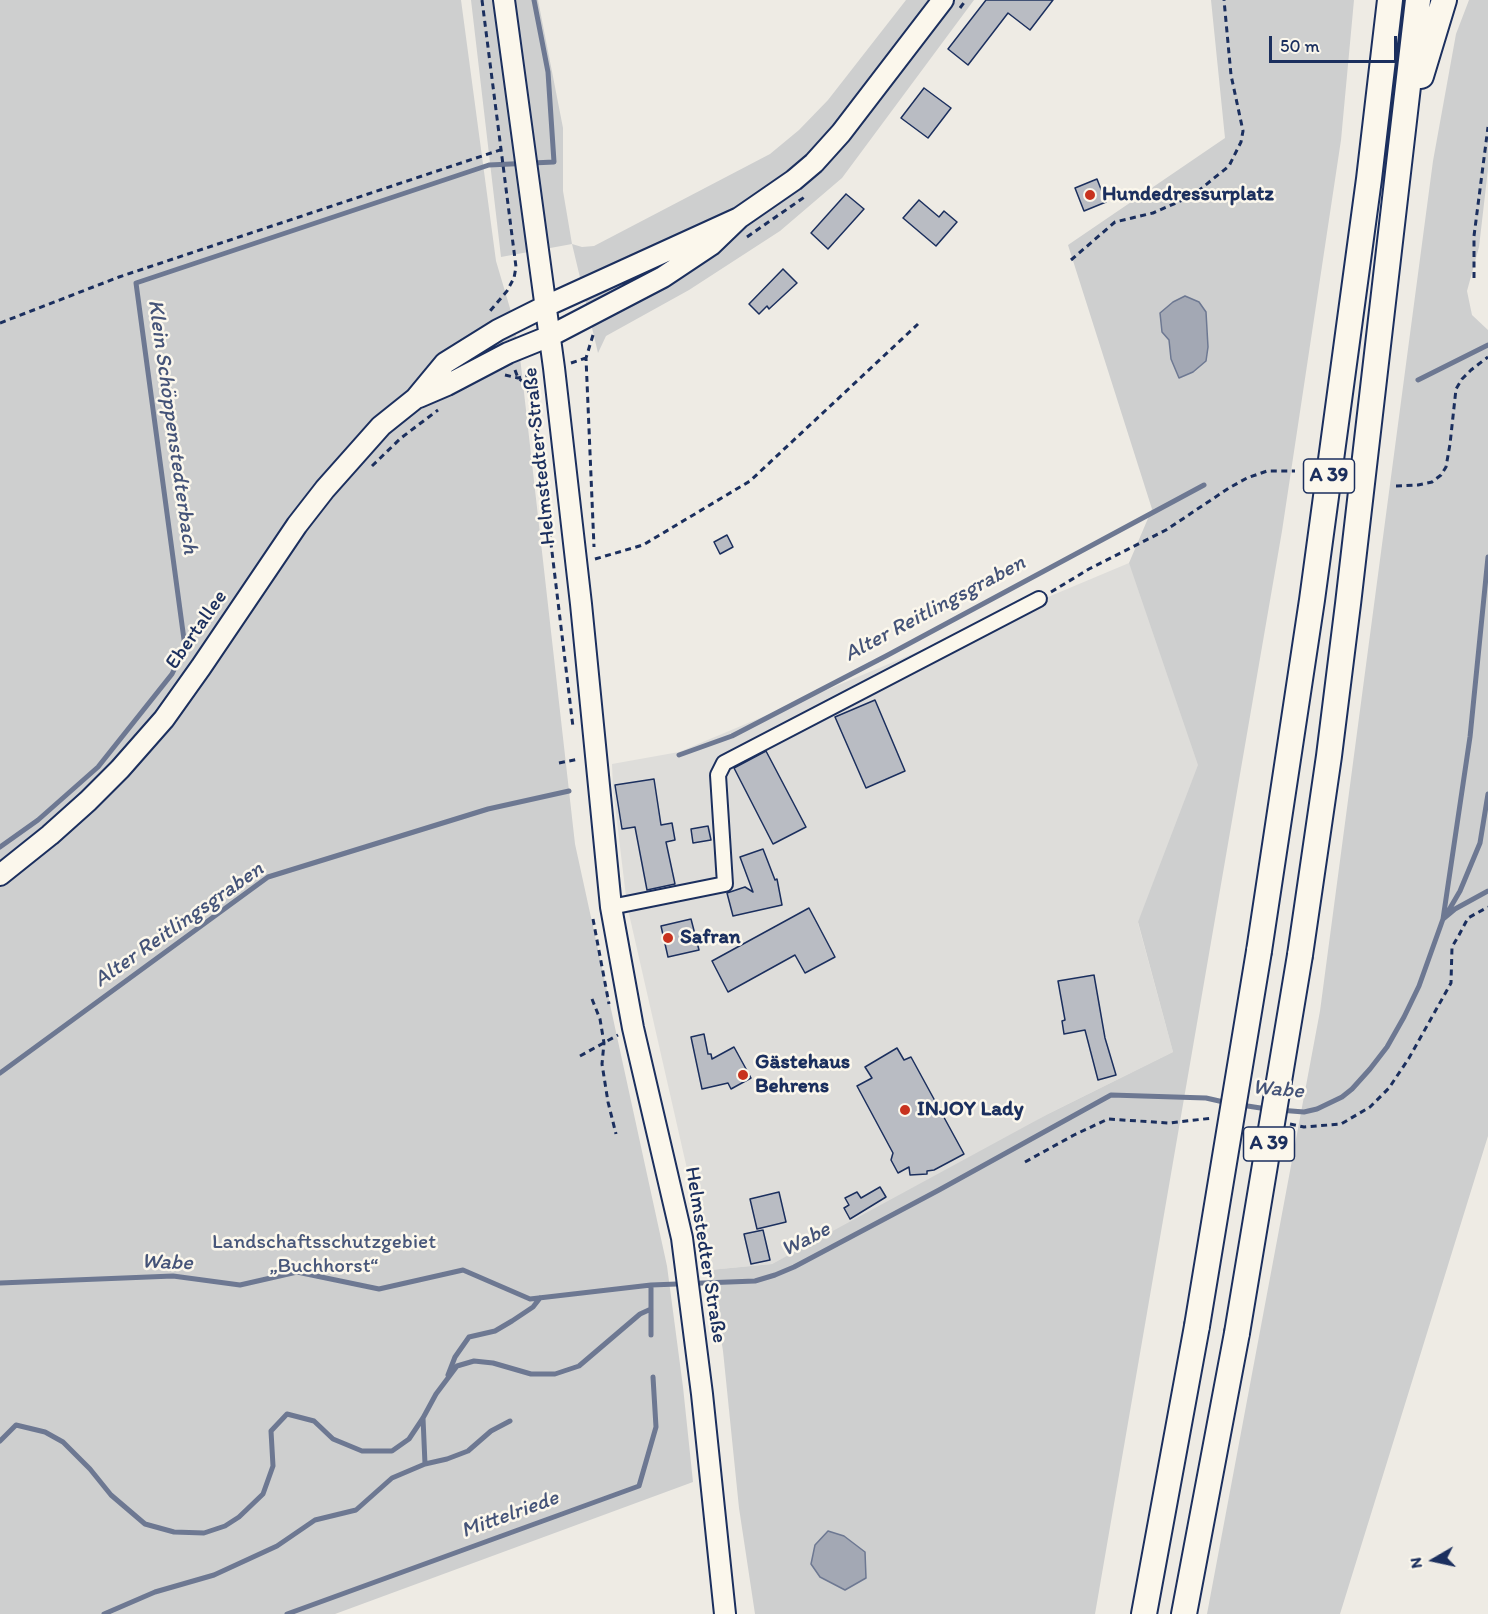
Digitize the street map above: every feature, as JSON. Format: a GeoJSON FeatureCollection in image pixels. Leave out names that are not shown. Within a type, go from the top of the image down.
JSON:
{"type":"FeatureCollection","features":[{"type":"Feature","properties":{"kind":"highway","name":"A 39"},"geometry":{"type":"LineString","coordinates":[[1144,1614],[1197,1326],[1259,951],[1314,589],[1369,179],[1390,0]]}},
{"type":"Feature","properties":{"kind":"highway","name":"A 39"},"geometry":{"type":"LineString","coordinates":[[1184,1614],[1238,1333],[1300,955],[1330,744],[1418,0]]}},
{"type":"Feature","properties":{"kind":"highway"},"geometry":{"type":"LineString","coordinates":[[1398,178],[1425,58],[1444,0]]}},
{"type":"Feature","properties":{"kind":"main road","name":"Helmstedter Straße"},"geometry":{"type":"LineString","coordinates":[[504,0],[550,336],[581,604],[611,908],[633,1028],[682,1238],[702,1394],[724,1614]]}},
{"type":"Feature","properties":{"kind":"main road"},"geometry":{"type":"LineString","coordinates":[[739,218],[794,180],[814,163],[841,133],[943,0]]}},
{"type":"Feature","properties":{"kind":"main road","name":"Ebertallee"},"geometry":{"type":"LineString","coordinates":[[0,875],[80,808],[164,719],[318,498],[381,426],[417,398],[445,363],[498,330],[546,306],[739,218]]}},
{"type":"Feature","properties":{"kind":"main road","name":"Ebertallee"},"geometry":{"type":"LineString","coordinates":[[417,398],[508,353],[550,336],[663,277],[711,244],[739,218]]}},
{"type":"Feature","properties":{"kind":"street"},"geometry":{"type":"LineString","coordinates":[[611,908],[725,884],[718,775],[724,763],[1039,599]]}},
{"type":"Feature","properties":{"kind":"path"},"geometry":{"type":"LineString","coordinates":[[483,0],[516,267],[514,278],[507,291],[489,311],[498,330]]}},
{"type":"Feature","properties":{"kind":"path"},"geometry":{"type":"LineString","coordinates":[[1071,260],[1114,222],[1153,213],[1192,196],[1229,166],[1241,142],[1243,131],[1234,95],[1224,0]]}},
{"type":"Feature","properties":{"kind":"path"},"geometry":{"type":"LineString","coordinates":[[1474,278],[1474,236],[1488,127]]}},
{"type":"Feature","properties":{"kind":"path"},"geometry":{"type":"LineString","coordinates":[[0,323],[119,277],[525,143]]}},
{"type":"Feature","properties":{"kind":"path"},"geometry":{"type":"LineString","coordinates":[[595,559],[644,545],[750,481],[918,324]]}},
{"type":"Feature","properties":{"kind":"path"},"geometry":{"type":"LineString","coordinates":[[508,353],[518,378]]}},
{"type":"Feature","properties":{"kind":"path"},"geometry":{"type":"LineString","coordinates":[[1396,486],[1432,482],[1441,475],[1446,466],[1456,389],[1462,379],[1488,357]]}},
{"type":"Feature","properties":{"kind":"path"},"geometry":{"type":"LineString","coordinates":[[586,358],[594,548]]}},
{"type":"Feature","properties":{"kind":"path"},"geometry":{"type":"LineString","coordinates":[[1039,599],[1089,568],[1166,530],[1247,478],[1267,471],[1295,471]]}},
{"type":"Feature","properties":{"kind":"path"},"geometry":{"type":"LineString","coordinates":[[1468,918],[1488,907]]}},
{"type":"Feature","properties":{"kind":"path"},"geometry":{"type":"LineString","coordinates":[[592,999],[600,1019],[604,1042],[602,1064],[616,1134]]}},
{"type":"Feature","properties":{"kind":"path"},"geometry":{"type":"LineString","coordinates":[[580,1056],[604,1042]]}},
{"type":"Feature","properties":{"kind":"shaded area"},"geometry":{"type":"Polygon","coordinates":[[[1185,296],[1199,302],[1206,312],[1208,347],[1206,361],[1193,372],[1179,378],[1171,359],[1169,340],[1162,332],[1160,313],[1185,296]]]}},
{"type":"Feature","properties":{"kind":"shaded area"},"geometry":{"type":"Polygon","coordinates":[[[1129,563],[1168,640],[1213,750],[1138,923],[1173,1052],[1048,1114],[969,1161],[772,1264],[710,1270],[627,905],[612,764],[679,752],[1129,563]]]}},
{"type":"Feature","properties":{"kind":"shaded area"},"geometry":{"type":"Polygon","coordinates":[[[828,1531],[844,1536],[865,1552],[866,1578],[845,1590],[820,1577],[811,1564],[815,1545],[828,1531]]]}},
{"type":"Feature","properties":{"kind":"green space","name":"Landschaftsschutzgebiet „Buchhorst“"},"geometry":{"type":"Polygon","coordinates":[[[0,0],[461,0],[496,261],[512,315],[520,357],[575,844],[667,1266],[693,1482],[335,1614],[0,1614],[0,0]]]}},
{"type":"Feature","properties":{"kind":"green space"},"geometry":{"type":"Polygon","coordinates":[[[471,0],[538,0],[563,128],[563,191],[572,244],[501,257],[471,0]]]}},
{"type":"Feature","properties":{"kind":"green space"},"geometry":{"type":"Polygon","coordinates":[[[906,0],[974,0],[842,178],[780,231],[689,290],[606,336],[598,353],[572,244],[582,247],[594,246],[770,154],[799,130],[828,100],[906,0]]]}},
{"type":"Feature","properties":{"kind":"green space"},"geometry":{"type":"Polygon","coordinates":[[[1211,0],[1354,0],[1341,140],[1282,531],[1095,1614],[755,1614],[739,1508],[723,1351],[710,1270],[772,1264],[1048,1114],[1173,1052],[1138,922],[1198,765],[1129,563],[1152,509],[1068,245],[1225,138],[1211,0]]]}},
{"type":"Feature","properties":{"kind":"green space"},"geometry":{"type":"Polygon","coordinates":[[[1469,0],[1488,0],[1488,169],[1479,247],[1467,291],[1472,315],[1488,330],[1488,1136],[1340,1614],[1207,1614],[1320,1011],[1433,161],[1456,34],[1469,0]]]}},
{"type":"Feature","properties":{"kind":"building"},"geometry":{"type":"Polygon","coordinates":[[[986,0],[1053,0],[1030,30],[1008,13],[968,65],[948,49],[986,0]]]}},
{"type":"Feature","properties":{"kind":"building"},"geometry":{"type":"Polygon","coordinates":[[[924,88],[951,108],[928,138],[901,118],[924,88]]]}},
{"type":"Feature","properties":{"kind":"building","name":"Hundedressurplatz"},"geometry":{"type":"Polygon","coordinates":[[[1097,179],[1106,202],[1084,211],[1075,188],[1097,179]]]}},
{"type":"Feature","properties":{"kind":"building"},"geometry":{"type":"Polygon","coordinates":[[[846,194],[864,209],[828,249],[811,233],[846,194]]]}},
{"type":"Feature","properties":{"kind":"building"},"geometry":{"type":"Polygon","coordinates":[[[919,200],[939,217],[944,211],[957,222],[936,246],[903,218],[919,200]]]}},
{"type":"Feature","properties":{"kind":"building"},"geometry":{"type":"Polygon","coordinates":[[[783,269],[797,283],[769,309],[767,306],[759,314],[749,304],[783,269]]]}},
{"type":"Feature","properties":{"kind":"building"},"geometry":{"type":"Polygon","coordinates":[[[727,535],[733,547],[720,554],[714,542],[727,535]]]}},
{"type":"Feature","properties":{"kind":"building"},"geometry":{"type":"Polygon","coordinates":[[[875,700],[905,771],[866,788],[835,717],[875,700]]]}},
{"type":"Feature","properties":{"kind":"building"},"geometry":{"type":"Polygon","coordinates":[[[766,751],[806,827],[773,844],[734,768],[766,751]]]}},
{"type":"Feature","properties":{"kind":"building"},"geometry":{"type":"Polygon","coordinates":[[[654,779],[661,825],[672,823],[675,840],[666,842],[675,884],[647,890],[635,827],[622,829],[615,785],[654,779]]]}},
{"type":"Feature","properties":{"kind":"building"},"geometry":{"type":"Polygon","coordinates":[[[708,826],[711,840],[693,843],[691,829],[708,826]]]}},
{"type":"Feature","properties":{"kind":"building"},"geometry":{"type":"Polygon","coordinates":[[[763,849],[775,880],[777,879],[782,905],[733,916],[727,893],[745,887],[753,892],[740,857],[763,849]]]}},
{"type":"Feature","properties":{"kind":"building"},"geometry":{"type":"Polygon","coordinates":[[[809,908],[835,957],[805,973],[795,955],[728,992],[712,961],[809,908]]]}},
{"type":"Feature","properties":{"kind":"building"},"geometry":{"type":"Polygon","coordinates":[[[691,919],[699,950],[668,957],[661,926],[691,919]]]}},
{"type":"Feature","properties":{"kind":"building"},"geometry":{"type":"Polygon","coordinates":[[[1094,975],[1105,1038],[1116,1075],[1098,1080],[1085,1030],[1064,1034],[1062,1021],[1065,1020],[1058,981],[1094,975]]]}},
{"type":"Feature","properties":{"kind":"building"},"geometry":{"type":"Polygon","coordinates":[[[704,1034],[708,1054],[711,1054],[712,1059],[734,1047],[751,1078],[731,1089],[728,1083],[702,1089],[691,1037],[704,1034]]]}},
{"type":"Feature","properties":{"kind":"building","name":"INJOY Lady"},"geometry":{"type":"Polygon","coordinates":[[[897,1048],[904,1060],[911,1057],[964,1154],[934,1170],[927,1171],[927,1174],[910,1175],[909,1167],[898,1173],[891,1160],[893,1153],[857,1086],[872,1078],[865,1067],[897,1048]]]}},
{"type":"Feature","properties":{"kind":"building"},"geometry":{"type":"Polygon","coordinates":[[[880,1187],[886,1197],[850,1219],[844,1208],[849,1205],[845,1198],[857,1192],[861,1198],[880,1187]]]}},
{"type":"Feature","properties":{"kind":"building"},"geometry":{"type":"Polygon","coordinates":[[[779,1192],[786,1222],[757,1229],[750,1199],[779,1192]]]}},
{"type":"Feature","properties":{"kind":"building"},"geometry":{"type":"Polygon","coordinates":[[[763,1230],[770,1260],[751,1264],[744,1234],[763,1230]]]}},
{"type":"Feature","properties":{"kind":"waterway","name":"Klein Schöppenstedterbach"},"geometry":{"type":"LineString","coordinates":[[0,847],[38,820],[98,767],[172,674],[185,647],[136,283],[489,165],[554,162],[548,72],[534,0]]}},
{"type":"Feature","properties":{"kind":"waterway","name":"Alter Reitlingsgraben"},"geometry":{"type":"LineString","coordinates":[[1418,380],[1488,345]]}},
{"type":"Feature","properties":{"kind":"waterway","name":"Alter Reitlingsgraben"},"geometry":{"type":"LineString","coordinates":[[679,755],[732,736],[1204,485]]}},
{"type":"Feature","properties":{"kind":"waterway"},"geometry":{"type":"LineString","coordinates":[[1443,919],[1470,737],[1488,557]]}},
{"type":"Feature","properties":{"kind":"waterway","name":"Alter Reitlingsgraben"},"geometry":{"type":"LineString","coordinates":[[0,1073],[268,877],[488,809],[569,791]]}},
{"type":"Feature","properties":{"kind":"waterway"},"geometry":{"type":"LineString","coordinates":[[1446,915],[1460,891],[1480,843],[1488,794]]}},
{"type":"Feature","properties":{"kind":"waterway","name":"Wabe"},"geometry":{"type":"LineString","coordinates":[[1279,1110],[1304,1112],[1317,1109],[1342,1097],[1352,1089],[1387,1047],[1404,1017],[1419,986],[1443,919],[1455,909],[1488,891]]}},
{"type":"Feature","properties":{"kind":"waterway","name":"Wabe"},"geometry":{"type":"LineString","coordinates":[[0,1283],[173,1276],[240,1285],[297,1272],[379,1289],[463,1270],[530,1299],[651,1285],[755,1281],[794,1267],[1111,1095],[1206,1098],[1228,1103]]}},
{"type":"Feature","properties":{"kind":"waterway","name":"Wabe"},"geometry":{"type":"LineString","coordinates":[[1241,1105],[1267,1109]]}},
{"type":"Feature","properties":{"kind":"waterway","name":"Mittelriede"},"geometry":{"type":"LineString","coordinates":[[651,1285],[651,1335]]}},
{"type":"Feature","properties":{"kind":"waterway"},"geometry":{"type":"LineString","coordinates":[[448,1375],[455,1357],[469,1337],[495,1331],[533,1307],[540,1298]]}},
{"type":"Feature","properties":{"kind":"waterway"},"geometry":{"type":"LineString","coordinates":[[0,1441],[16,1425],[45,1432],[63,1442],[90,1469],[111,1495],[145,1524],[174,1532],[204,1533],[225,1526],[239,1517],[263,1494],[273,1466],[271,1431],[287,1414],[314,1421],[333,1439],[362,1451],[392,1451],[409,1439],[436,1394],[457,1366],[474,1361],[493,1363],[531,1374],[555,1374],[579,1366],[640,1314],[651,1309]]}},
{"type":"Feature","properties":{"kind":"waterway","name":"Mittelriede"},"geometry":{"type":"LineString","coordinates":[[287,1614],[639,1486],[656,1427],[653,1377]]}},
{"type":"Feature","properties":{"kind":"waterway"},"geometry":{"type":"LineString","coordinates":[[104,1614],[155,1592],[214,1575],[277,1546],[315,1520],[356,1510],[392,1478],[425,1464],[423,1418]]}},
{"type":"Feature","properties":{"kind":"waterway"},"geometry":{"type":"LineString","coordinates":[[425,1464],[468,1451],[491,1431],[510,1421]]}},
{"type":"Feature","properties":{"kind":"place","name":"Hundedressurplatz"},"geometry":{"type":"Point","coordinates":[1090,195]}},
{"type":"Feature","properties":{"kind":"place","name":"Safran"},"geometry":{"type":"Point","coordinates":[668,938]}},
{"type":"Feature","properties":{"kind":"place","name":"Gästehaus Behrens"},"geometry":{"type":"Point","coordinates":[743,1075]}},
{"type":"Feature","properties":{"kind":"place","name":"INJOY Lady"},"geometry":{"type":"Point","coordinates":[905,1110]}}]}
